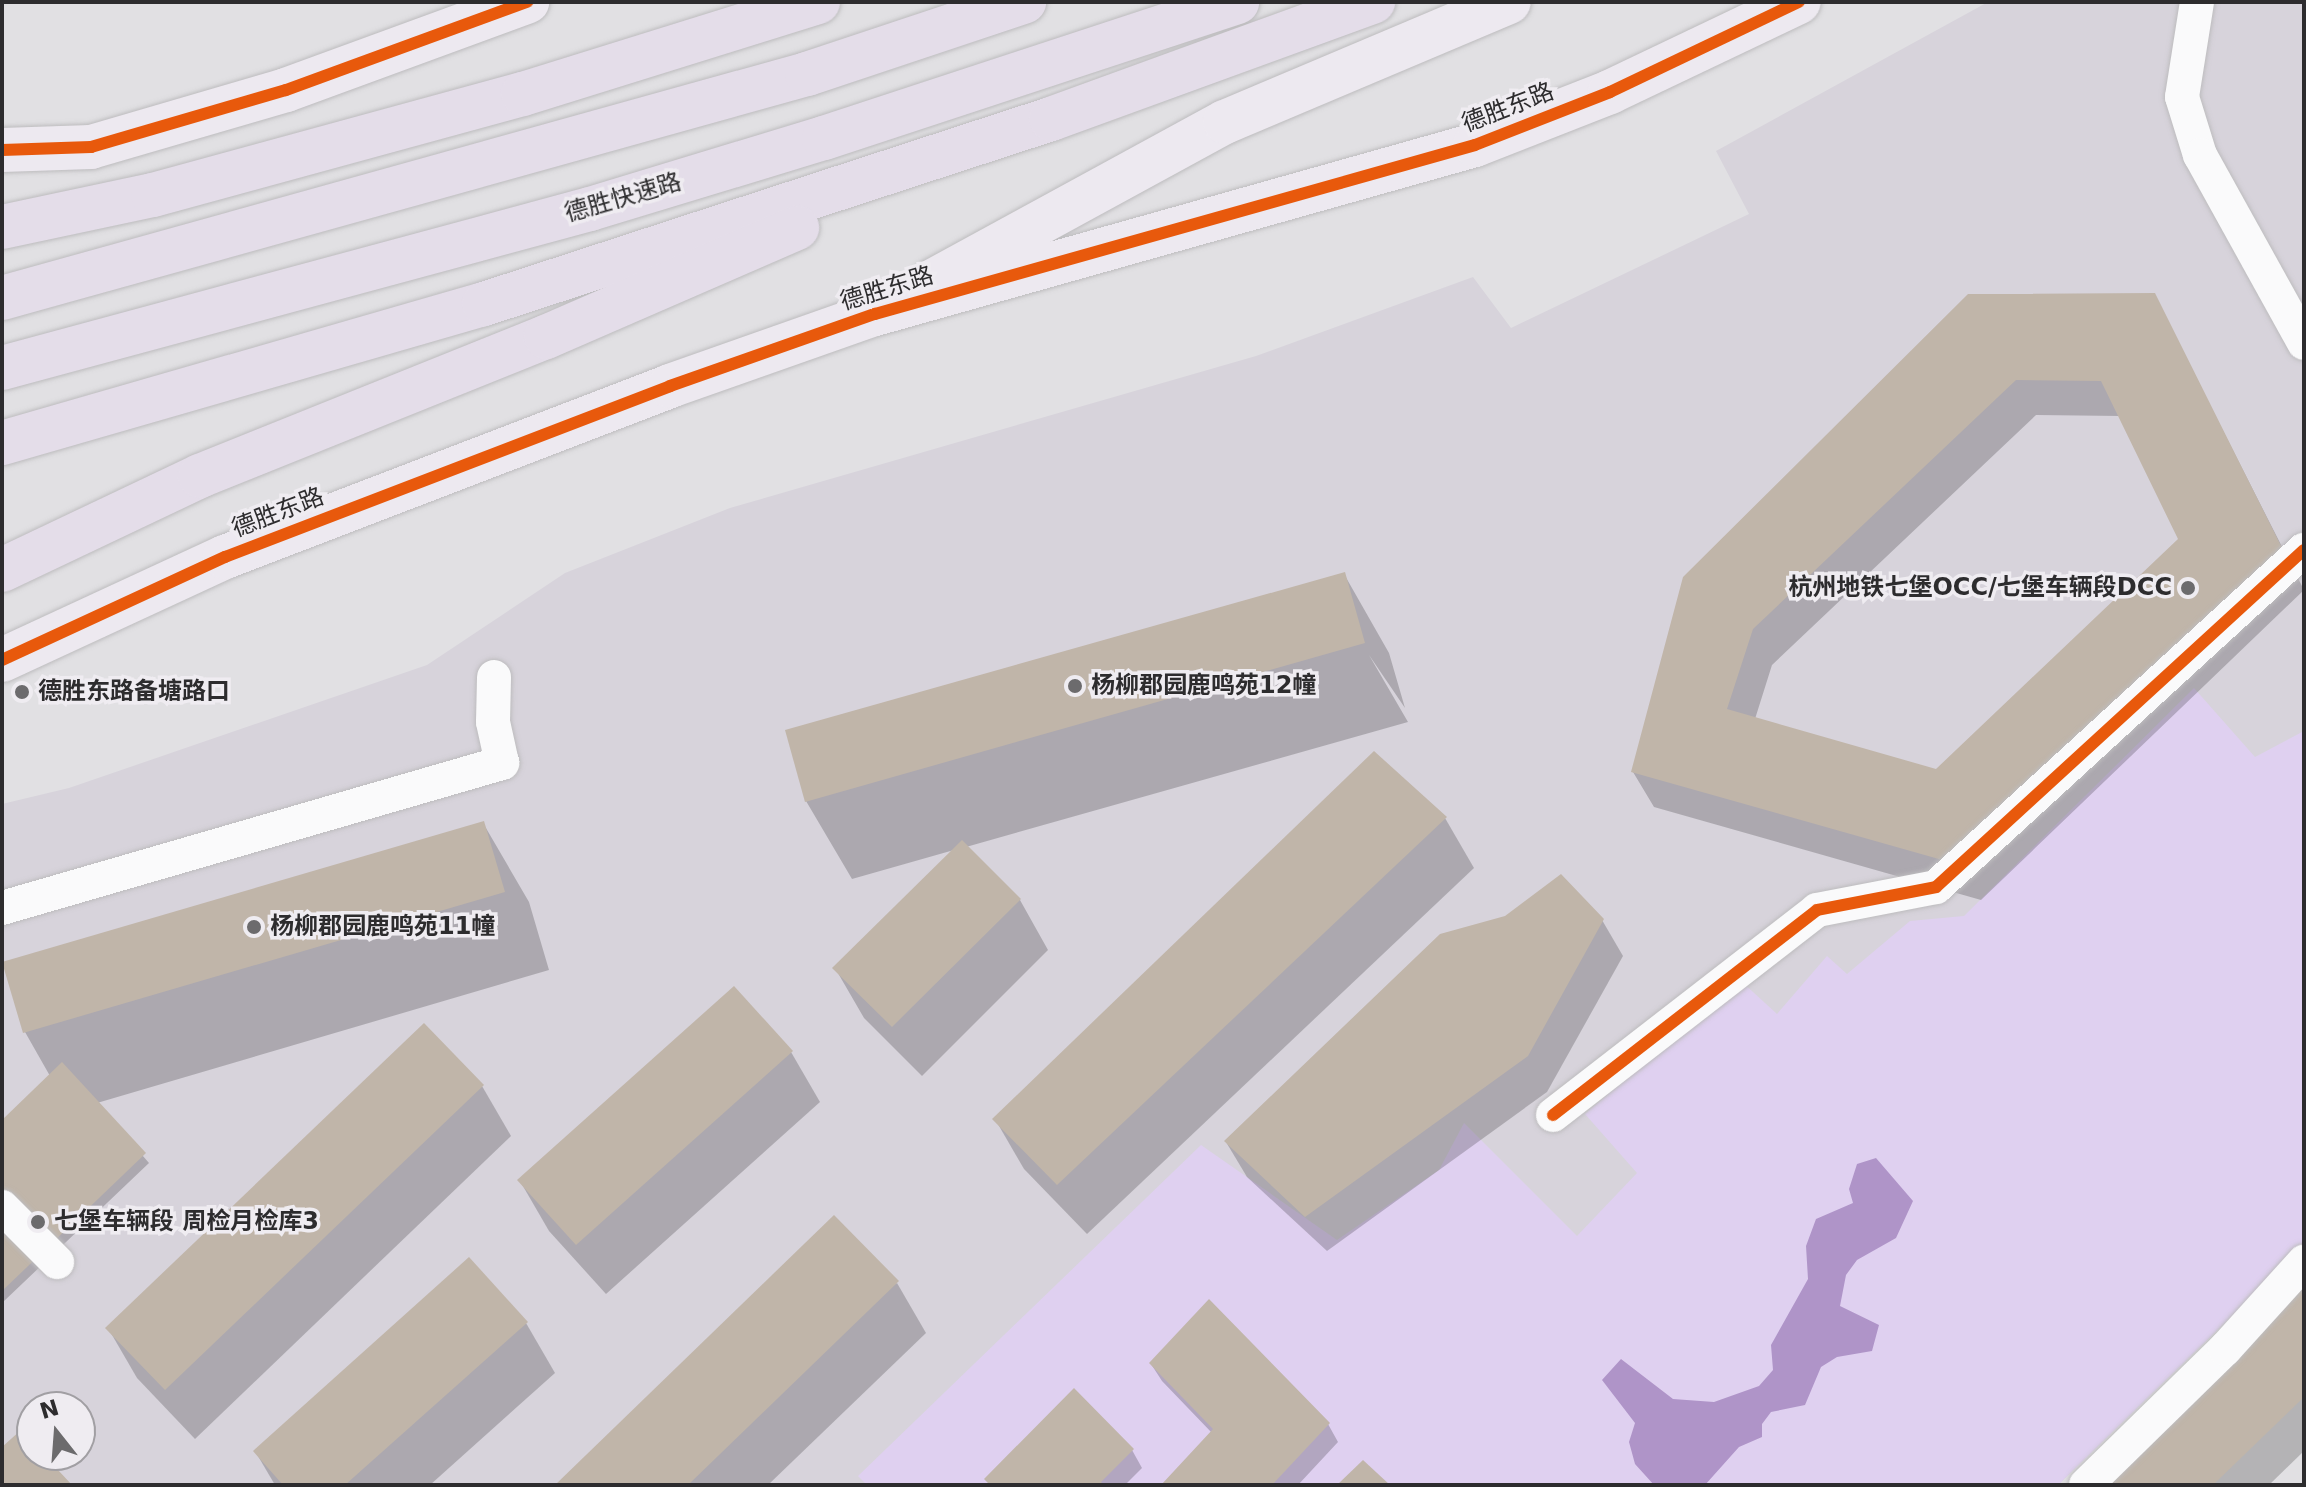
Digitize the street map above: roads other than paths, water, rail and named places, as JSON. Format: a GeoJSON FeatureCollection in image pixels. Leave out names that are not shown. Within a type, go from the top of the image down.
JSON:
{"type":"FeatureCollection","features":[{"type":"Feature","properties":{"kind":"highway"},"geometry":{"type":"LineString","coordinates":[[2,298],[807,74],[1024,2]]}},
{"type":"Feature","properties":{"kind":"highway","name":"德胜快速路"},"geometry":{"type":"LineString","coordinates":[[2,368],[575,213],[824,138],[1237,2]]}},
{"type":"Feature","properties":{"kind":"highway"},"geometry":{"type":"LineString","coordinates":[[2,443],[484,304],[1051,119],[1373,2]]}},
{"type":"Feature","properties":{"kind":"highway"},"geometry":{"type":"LineString","coordinates":[[2,227],[282,160],[803,7]]}},
{"type":"Feature","properties":{"kind":"highway"},"geometry":{"type":"LineString","coordinates":[[2,570],[200,476],[546,337],[1051,119]]}},
{"type":"Feature","properties":{"kind":"main road"},"geometry":{"type":"LineString","coordinates":[[2,150],[91,147],[286,90],[527,2]]}},
{"type":"Feature","properties":{"kind":"main road"},"geometry":{"type":"LineString","coordinates":[[875,314],[1225,122],[1509,2]]}},
{"type":"Feature","properties":{"kind":"main road","name":"德胜东路"},"geometry":{"type":"LineString","coordinates":[[2,660],[225,557],[656,391],[875,314],[1475,145],[1610,92],[1799,2]]}},
{"type":"Feature","properties":{"kind":"street"},"geometry":{"type":"LineString","coordinates":[[2197,2],[2182,97],[2200,155],[2304,343]]}},
{"type":"Feature","properties":{"kind":"street"},"geometry":{"type":"LineString","coordinates":[[1553,1115],[1817,910],[1936,887],[2304,550]]}},
{"type":"Feature","properties":{"kind":"street"},"geometry":{"type":"LineString","coordinates":[[2,908],[502,763],[493,722],[494,677]]}},
{"type":"Feature","properties":{"kind":"street"},"geometry":{"type":"LineString","coordinates":[[2,1207],[57,1262]]}},
{"type":"Feature","properties":{"kind":"street"},"geometry":{"type":"LineString","coordinates":[[2086,1485],[2225,1349],[2304,1262]]}},
{"type":"Feature","properties":{"kind":"place","name":"杭州地铁七堡OCC/七堡车辆段DCC"},"geometry":{"type":"Point","coordinates":[2188,588]}},
{"type":"Feature","properties":{"kind":"place","name":"杨柳郡园鹿鸣苑12幢"},"geometry":{"type":"Point","coordinates":[1075,686]}},
{"type":"Feature","properties":{"kind":"place","name":"德胜东路备塘路口"},"geometry":{"type":"Point","coordinates":[22,692]}},
{"type":"Feature","properties":{"kind":"place","name":"杨柳郡园鹿鸣苑11幢"},"geometry":{"type":"Point","coordinates":[254,927]}},
{"type":"Feature","properties":{"kind":"place","name":"七堡车辆段 周检月检库3"},"geometry":{"type":"Point","coordinates":[38,1222]}}]}
